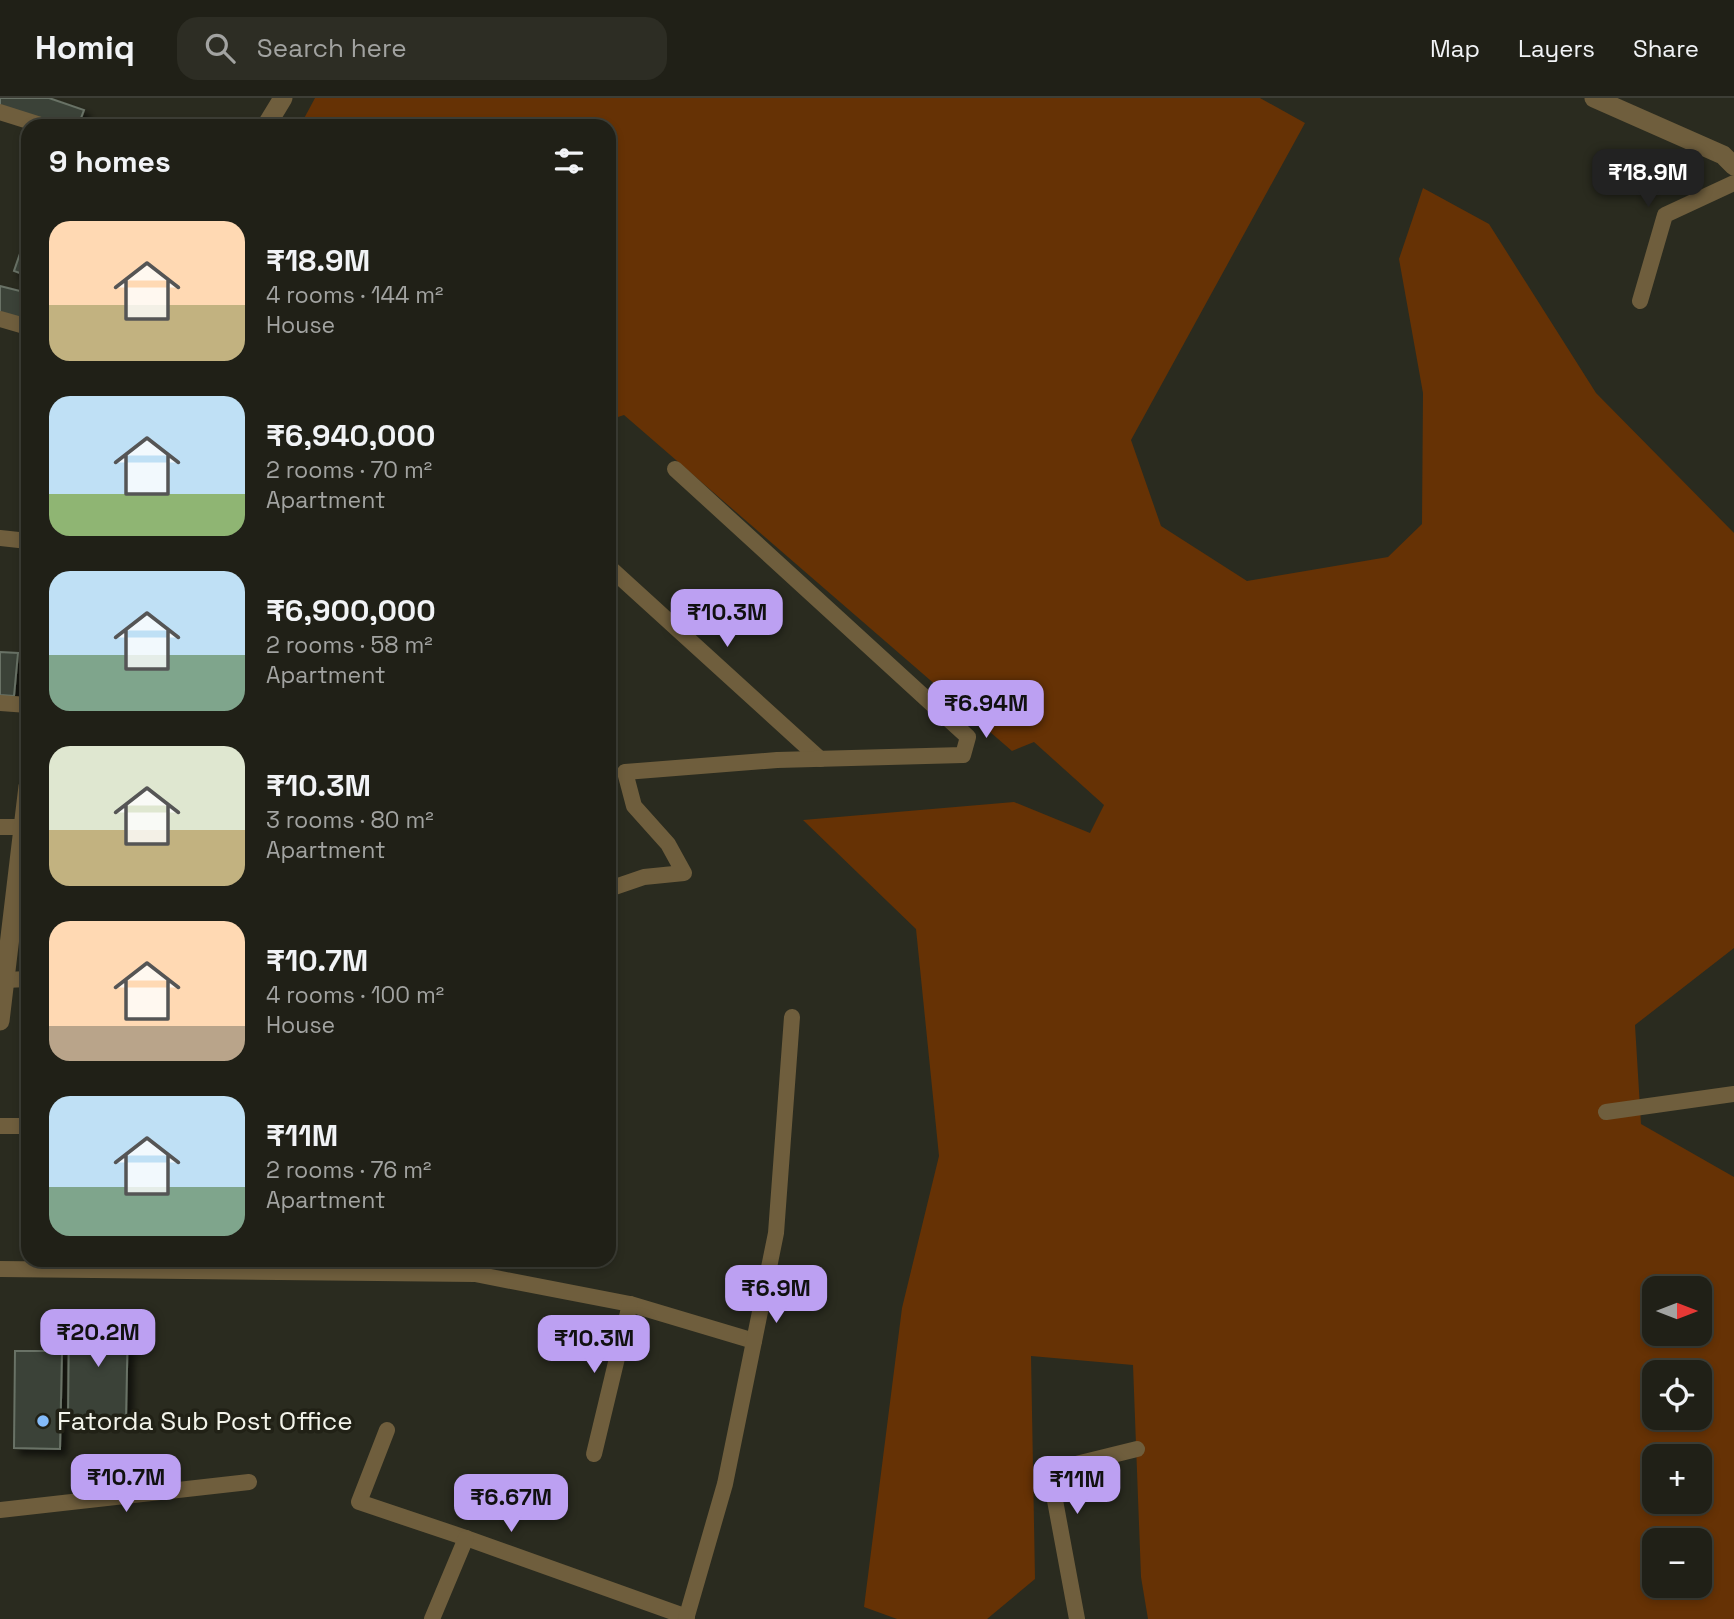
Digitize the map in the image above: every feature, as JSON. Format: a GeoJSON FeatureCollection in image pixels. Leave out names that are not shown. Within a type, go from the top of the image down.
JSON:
{"type":"FeatureCollection","features":[{"type":"Feature","properties":{"kind":"street"},"geometry":{"type":"LineString","coordinates":[[271,119],[283,98]]}},
{"type":"Feature","properties":{"kind":"street"},"geometry":{"type":"LineString","coordinates":[[1594,98],[1724,155],[1734,166]]}},
{"type":"Feature","properties":{"kind":"street"},"geometry":{"type":"LineString","coordinates":[[0,112],[22,119]]}},
{"type":"Feature","properties":{"kind":"street"},"geometry":{"type":"LineString","coordinates":[[1640,301],[1665,215],[1734,183]]}},
{"type":"Feature","properties":{"kind":"street"},"geometry":{"type":"LineString","coordinates":[[0,320],[21,325]]}},
{"type":"Feature","properties":{"kind":"street"},"geometry":{"type":"LineString","coordinates":[[616,887],[644,877],[684,873],[668,844],[634,806],[625,772],[820,759],[963,755],[968,737],[675,469]]}},
{"type":"Feature","properties":{"kind":"street"},"geometry":{"type":"LineString","coordinates":[[0,538],[21,540]]}},
{"type":"Feature","properties":{"kind":"street"},"geometry":{"type":"LineString","coordinates":[[616,573],[820,759]]}},
{"type":"Feature","properties":{"kind":"street"},"geometry":{"type":"LineString","coordinates":[[0,703],[21,704]]}},
{"type":"Feature","properties":{"kind":"street"},"geometry":{"type":"LineString","coordinates":[[0,827],[21,827]]}},
{"type":"Feature","properties":{"kind":"street"},"geometry":{"type":"LineString","coordinates":[[0,1021],[5,980],[6,925],[21,886]]}},
{"type":"Feature","properties":{"kind":"street"},"geometry":{"type":"LineString","coordinates":[[5,980],[21,979]]}},
{"type":"Feature","properties":{"kind":"street"},"geometry":{"type":"LineString","coordinates":[[387,1430],[359,1502],[687,1618],[725,1484],[776,1233],[792,1017]]}},
{"type":"Feature","properties":{"kind":"street"},"geometry":{"type":"LineString","coordinates":[[1606,1112],[1734,1094]]}},
{"type":"Feature","properties":{"kind":"street"},"geometry":{"type":"LineString","coordinates":[[0,1126],[21,1126]]}},
{"type":"Feature","properties":{"kind":"street"},"geometry":{"type":"LineString","coordinates":[[0,1269],[475,1273],[630,1304],[754,1340]]}},
{"type":"Feature","properties":{"kind":"street"},"geometry":{"type":"LineString","coordinates":[[594,1454],[630,1304]]}},
{"type":"Feature","properties":{"kind":"street"},"geometry":{"type":"LineString","coordinates":[[1077,1619],[1054,1495],[1055,1478],[1064,1468],[1137,1449]]}},
{"type":"Feature","properties":{"kind":"street"},"geometry":{"type":"LineString","coordinates":[[0,1510],[249,1482]]}},
{"type":"Feature","properties":{"kind":"street"},"geometry":{"type":"LineString","coordinates":[[432,1619],[466,1538]]}},
{"type":"Feature","properties":{"kind":"shaded area"},"geometry":{"type":"Polygon","coordinates":[[[315,98],[1260,98],[1305,123],[1131,440],[1161,526],[1247,581],[1388,557],[1422,524],[1423,393],[1399,259],[1423,188],[1489,224],[1596,393],[1734,533],[1734,948],[1635,1025],[1641,1124],[1734,1177],[1734,1619],[1148,1619],[1141,1577],[1133,1365],[1031,1356],[1035,1579],[987,1619],[897,1619],[864,1607],[902,1308],[939,1156],[916,929],[803,820],[1014,802],[1090,833],[1104,805],[1034,742],[1012,751],[624,415],[616,418],[616,119],[304,119],[315,98]]]}},
{"type":"Feature","properties":{"kind":"building"},"geometry":{"type":"Polygon","coordinates":[[[0,98],[49,98],[84,110],[81,119],[35,119],[0,107],[0,98]]]}},
{"type":"Feature","properties":{"kind":"building"},"geometry":{"type":"Polygon","coordinates":[[[21,251],[21,274],[14,271],[21,251]]]}},
{"type":"Feature","properties":{"kind":"building"},"geometry":{"type":"Polygon","coordinates":[[[0,286],[21,291],[21,321],[0,316],[0,286]]]}},
{"type":"Feature","properties":{"kind":"building"},"geometry":{"type":"Polygon","coordinates":[[[0,652],[18,653],[14,696],[0,695],[0,652]]]}},
{"type":"Feature","properties":{"kind":"building"},"geometry":{"type":"Polygon","coordinates":[[[69,1318],[128,1318],[126,1420],[68,1420],[69,1318]]]}},
{"type":"Feature","properties":{"kind":"building"},"geometry":{"type":"Polygon","coordinates":[[[15,1351],[62,1351],[60,1449],[14,1448],[15,1351]]]}},
{"type":"Feature","properties":{"kind":"place","name":"Fatorda Sub Post Office"},"geometry":{"type":"Point","coordinates":[43,1421]}}]}
